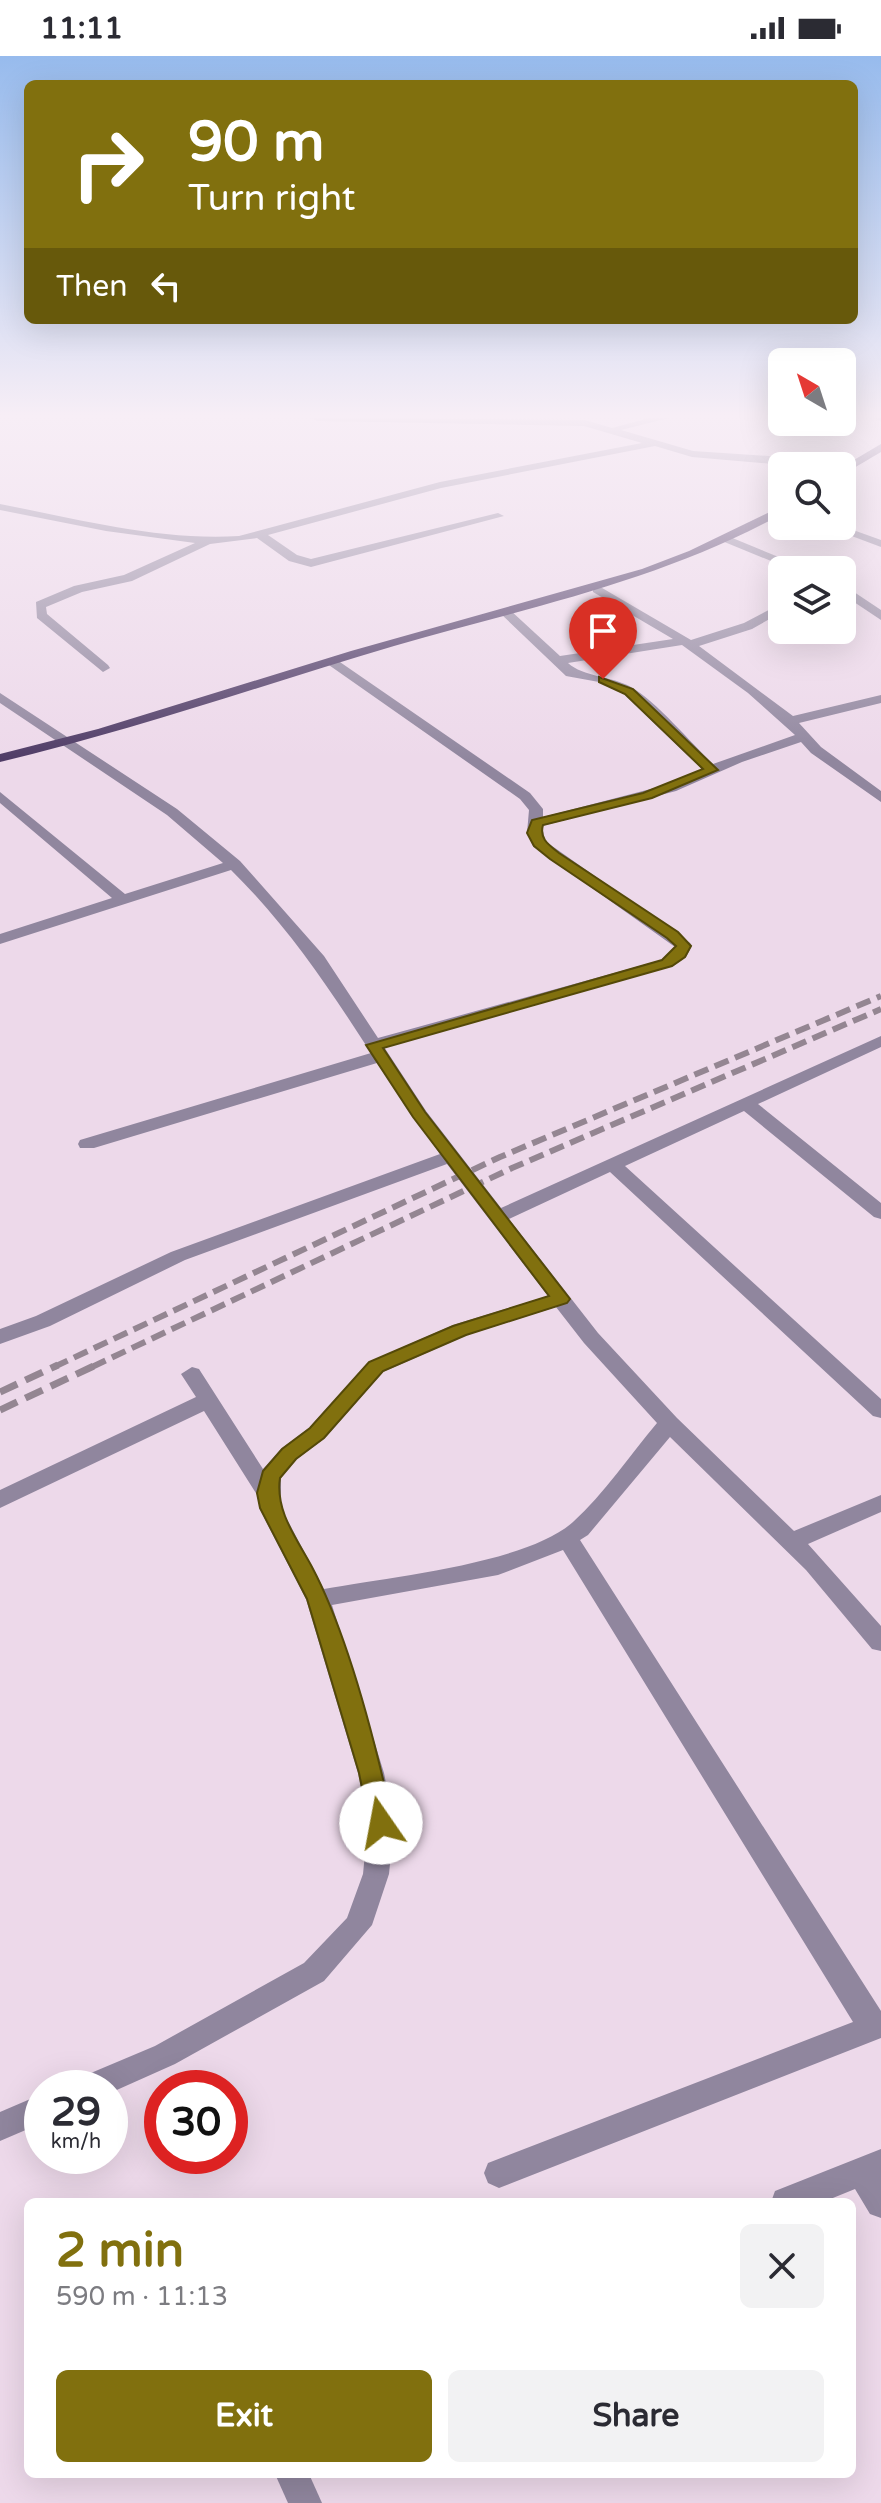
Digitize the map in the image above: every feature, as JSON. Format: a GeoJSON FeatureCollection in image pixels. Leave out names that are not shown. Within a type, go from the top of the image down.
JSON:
{"type":"FeatureCollection","features":[{"type":"Feature","properties":{"kind":"main road"},"geometry":{"type":"LineString","coordinates":[[0,758],[67,743],[405,639],[597,589],[739,532]]}},
{"type":"Feature","properties":{"kind":"street"},"geometry":{"type":"LineString","coordinates":[[140,532],[208,541],[266,532]]}},
{"type":"Feature","properties":{"kind":"street"},"geometry":{"type":"LineString","coordinates":[[259,534],[293,558],[311,563],[434,532]]}},
{"type":"Feature","properties":{"kind":"street"},"geometry":{"type":"LineString","coordinates":[[856,535],[881,544]]}},
{"type":"Feature","properties":{"kind":"street"},"geometry":{"type":"LineString","coordinates":[[726,539],[769,556]]}},
{"type":"Feature","properties":{"kind":"street"},"geometry":{"type":"LineString","coordinates":[[103,668],[41,615],[40,605],[78,589],[128,578],[208,541]]}},
{"type":"Feature","properties":{"kind":"street"},"geometry":{"type":"LineString","coordinates":[[597,589],[686,643],[790,721],[803,737],[881,798]]}},
{"type":"Feature","properties":{"kind":"street"},"geometry":{"type":"LineString","coordinates":[[856,598],[881,616]]}},
{"type":"Feature","properties":{"kind":"street"},"geometry":{"type":"LineString","coordinates":[[506,613],[571,673],[603,679],[629,691],[711,770]]}},
{"type":"Feature","properties":{"kind":"street"},"geometry":{"type":"LineString","coordinates":[[555,661],[686,643],[748,626],[768,615]]}},
{"type":"Feature","properties":{"kind":"street"},"geometry":{"type":"LineString","coordinates":[[87,1144],[667,963],[680,954],[684,946],[672,935],[538,843],[534,833],[536,809],[525,796],[332,663]]}},
{"type":"Feature","properties":{"kind":"street"},"geometry":{"type":"LineString","coordinates":[[0,697],[172,812],[235,864],[318,959],[377,1051],[451,1156],[560,1299],[669,1423],[857,1609],[881,1642]]}},
{"type":"Feature","properties":{"kind":"street"},"geometry":{"type":"LineString","coordinates":[[790,721],[881,699]]}},
{"type":"Feature","properties":{"kind":"street"},"geometry":{"type":"LineString","coordinates":[[537,823],[648,795],[803,737]]}},
{"type":"Feature","properties":{"kind":"street"},"geometry":{"type":"LineString","coordinates":[[0,796],[123,900]]}},
{"type":"Feature","properties":{"kind":"street"},"geometry":{"type":"LineString","coordinates":[[0,939],[235,864]]}},
{"type":"Feature","properties":{"kind":"street"},"geometry":{"type":"LineString","coordinates":[[497,1217],[881,1041]]}},
{"type":"Feature","properties":{"kind":"street"},"geometry":{"type":"LineString","coordinates":[[746,1103],[881,1213]]}},
{"type":"Feature","properties":{"kind":"street"},"geometry":{"type":"LineString","coordinates":[[0,1337],[43,1321],[178,1256],[451,1156]]}},
{"type":"Feature","properties":{"kind":"street"},"geometry":{"type":"LineString","coordinates":[[612,1164],[881,1411]]}},
{"type":"Feature","properties":{"kind":"street"},"geometry":{"type":"LineString","coordinates":[[267,1493],[270,1476],[277,1466],[317,1433],[376,1367],[460,1330],[560,1299]]}},
{"type":"Feature","properties":{"kind":"street"},"geometry":{"type":"LineString","coordinates":[[128,2071],[165,2055],[314,1972],[358,1925],[376,1874],[381,1823],[371,1773],[318,1599],[270,1508],[267,1493],[192,1374]]}},
{"type":"Feature","properties":{"kind":"street"},"geometry":{"type":"LineString","coordinates":[[0,1500],[208,1400]]}},
{"type":"Feature","properties":{"kind":"street"},"geometry":{"type":"LineString","coordinates":[[318,1599],[498,1566],[545,1550],[580,1529],[669,1423]]}},
{"type":"Feature","properties":{"kind":"street"},"geometry":{"type":"LineString","coordinates":[[791,1542],[881,1503]]}},
{"type":"Feature","properties":{"kind":"street"},"geometry":{"type":"LineString","coordinates":[[499,2173],[877,2026],[567,1537]]}},
{"type":"Feature","properties":{"kind":"street"},"geometry":{"type":"LineString","coordinates":[[0,2127],[24,2116]]}},
{"type":"Feature","properties":{"kind":"street"},"geometry":{"type":"LineString","coordinates":[[796,2198],[871,2168],[881,2203]]}},
{"type":"Feature","properties":{"kind":"street"},"geometry":{"type":"LineString","coordinates":[[294,2478],[305,2503]]}},
{"type":"Feature","properties":{"kind":"railway"},"geometry":{"type":"LineString","coordinates":[[54,1367],[500,1157],[881,996]]}},
{"type":"Feature","properties":{"kind":"railway"},"geometry":{"type":"LineString","coordinates":[[92,1367],[512,1168],[881,1009]]}},
{"type":"Feature","properties":{"kind":"railway"},"geometry":{"type":"LineString","coordinates":[[0,1392],[58,1365]]}},
{"type":"Feature","properties":{"kind":"railway"},"geometry":{"type":"LineString","coordinates":[[0,1410],[96,1365]]}},
{"type":"Feature","properties":{"kind":"route"},"geometry":{"type":"LineString","coordinates":[[381,1823],[371,1773],[318,1599],[270,1508],[267,1493],[270,1476],[289,1454],[317,1433],[376,1367],[460,1330],[560,1299],[419,1114],[374,1045],[667,963],[680,954],[684,946],[672,935],[554,856],[538,843],[534,833],[537,823],[671,788],[711,770],[629,691],[603,679]]}}]}
